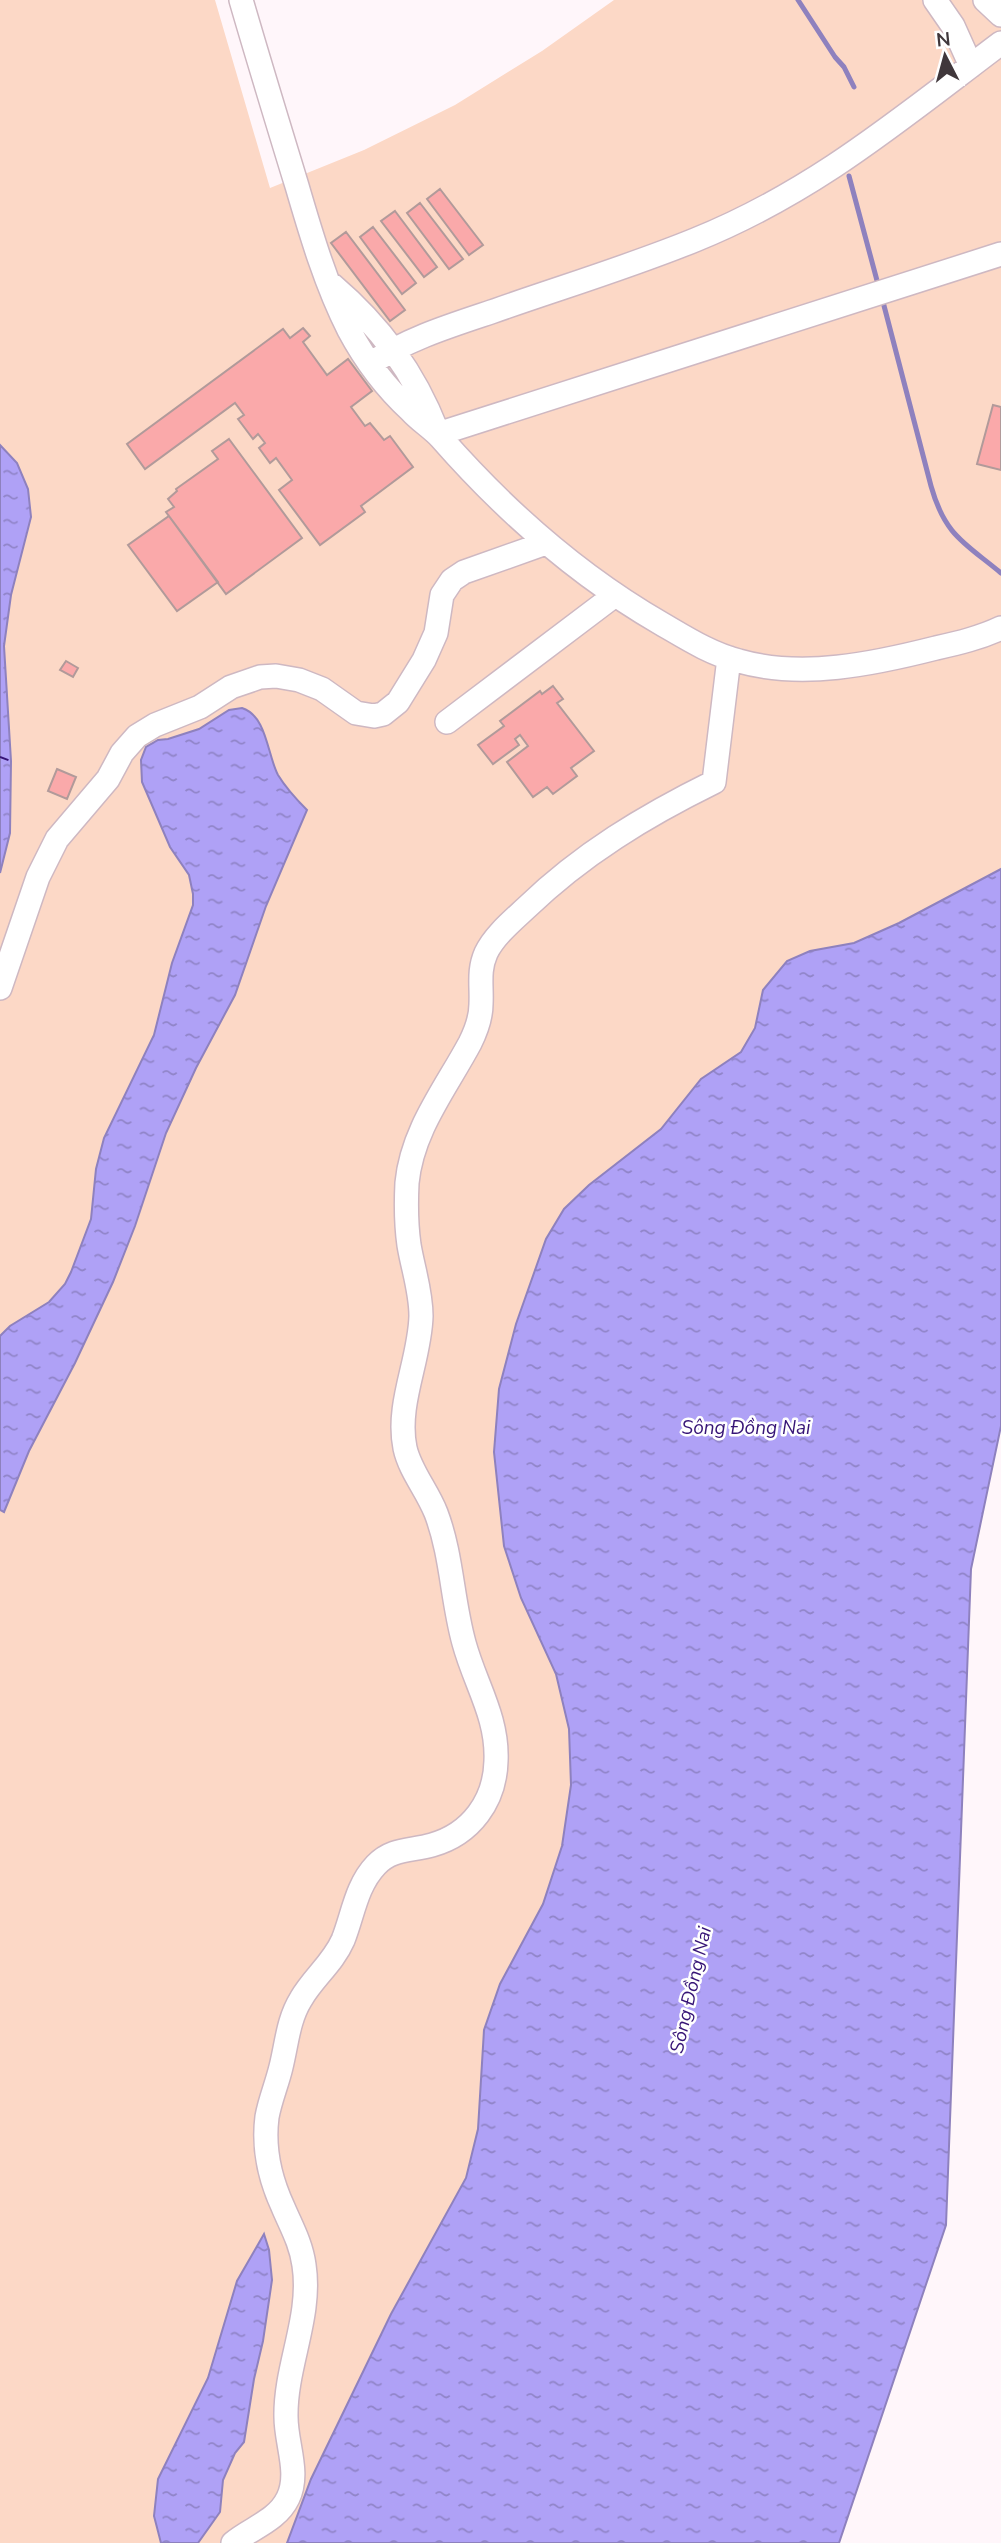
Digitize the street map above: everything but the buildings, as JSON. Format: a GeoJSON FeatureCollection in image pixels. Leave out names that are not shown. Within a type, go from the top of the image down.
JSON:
{"type":"FeatureCollection","features":[{"type":"Feature","properties":{"kind":"street"},"geometry":{"type":"LineString","coordinates":[[241,0],[315,247],[349,329],[370,364],[402,402],[438,434],[483,485],[546,543],[615,595],[673,630],[729,658],[775,667],[838,666],[908,655],[1001,628]]}},
{"type":"Feature","properties":{"kind":"street"},"geometry":{"type":"LineString","coordinates":[[936,0],[953,26],[971,66]]}},
{"type":"Feature","properties":{"kind":"street"},"geometry":{"type":"LineString","coordinates":[[985,0],[1001,15]]}},
{"type":"Feature","properties":{"kind":"street"},"geometry":{"type":"LineString","coordinates":[[370,364],[416,338],[693,241],[761,210],[792,194],[853,155],[1001,43]]}},
{"type":"Feature","properties":{"kind":"street"},"geometry":{"type":"LineString","coordinates":[[438,434],[1001,254]]}},
{"type":"Feature","properties":{"kind":"street"},"geometry":{"type":"LineString","coordinates":[[330,283],[373,323],[394,349],[418,386],[438,434]]}},
{"type":"Feature","properties":{"kind":"street"},"geometry":{"type":"LineString","coordinates":[[0,988],[34,888],[51,849],[69,823],[108,779],[122,754],[137,736],[200,706],[230,687],[260,677],[276,676],[299,680],[322,689],[356,713],[374,716],[383,714],[397,702],[424,660],[436,633],[442,596],[452,580],[464,572],[546,543]]}},
{"type":"Feature","properties":{"kind":"street"},"geometry":{"type":"LineString","coordinates":[[447,722],[615,595]]}},
{"type":"Feature","properties":{"kind":"street"},"geometry":{"type":"LineString","coordinates":[[233,2543],[280,2510],[289,2497],[294,2477],[287,2440],[286,2405],[304,2308],[304,2265],[297,2237],[271,2173],[266,2136],[269,2110],[283,2063],[292,2017],[307,1988],[337,1952],[358,1896],[376,1864],[396,1851],[434,1844],[466,1827],[483,1808],[496,1769],[493,1724],[488,1704],[464,1644],[452,1572],[441,1529],[431,1500],[413,1471],[405,1445],[403,1418],[418,1346],[421,1315],[407,1216],[407,1181],[412,1153],[425,1123],[478,1026],[480,973],[492,943],[548,887],[592,851],[657,811],[714,782],[729,658]]}},
{"type":"Feature","properties":{"kind":"shaded area"},"geometry":{"type":"Polygon","coordinates":[[[0,0],[215,0],[270,188],[364,150],[455,105],[542,51],[614,0],[1001,0],[1001,869],[899,923],[854,943],[810,951],[763,990],[755,1028],[741,1052],[701,1079],[661,1129],[589,1185],[516,1324],[499,1389],[494,1452],[504,1546],[521,1598],[556,1674],[569,1729],[571,1785],[562,1846],[543,1904],[500,1984],[484,2030],[478,2129],[466,2178],[391,2314],[311,2479],[287,2543],[0,2543],[0,873],[10,832],[11,761],[4,646],[11,595],[31,517],[28,489],[17,463],[0,445],[0,0]]]}},
{"type":"Feature","properties":{"kind":"water"},"geometry":{"type":"Polygon","coordinates":[[[0,445],[17,463],[28,489],[31,517],[11,595],[4,646],[11,761],[10,833],[0,873],[0,445]]]}},
{"type":"Feature","properties":{"kind":"water"},"geometry":{"type":"Polygon","coordinates":[[[242,708],[257,719],[278,775],[307,810],[266,906],[235,995],[196,1068],[166,1133],[113,1282],[29,1451],[4,1512],[0,1510],[0,1336],[10,1326],[49,1302],[65,1284],[71,1272],[91,1219],[96,1169],[104,1138],[154,1035],[172,963],[193,905],[189,875],[170,847],[142,782],[141,760],[146,747],[158,740],[199,729],[229,710],[242,708]]]}},
{"type":"Feature","properties":{"kind":"water","name":"Sông Đồng Nai"},"geometry":{"type":"Polygon","coordinates":[[[1001,869],[1001,1426],[971,1569],[946,2225],[839,2543],[287,2543],[311,2479],[391,2314],[466,2178],[478,2129],[484,2030],[500,1984],[543,1904],[562,1846],[571,1785],[569,1729],[556,1674],[521,1598],[504,1546],[494,1452],[499,1389],[516,1324],[546,1239],[564,1209],[589,1185],[661,1129],[701,1079],[741,1052],[755,1028],[763,990],[787,961],[810,951],[854,943],[899,923],[1001,869]]]}},
{"type":"Feature","properties":{"kind":"water"},"geometry":{"type":"Polygon","coordinates":[[[264,2234],[269,2250],[272,2280],[244,2442],[235,2453],[223,2480],[220,2512],[198,2543],[161,2543],[154,2516],[158,2479],[208,2378],[237,2281],[264,2234]]]}},
{"type":"Feature","properties":{"kind":"waterway"},"geometry":{"type":"LineString","coordinates":[[798,0],[844,67],[854,87]]}},
{"type":"Feature","properties":{"kind":"waterway"},"geometry":{"type":"LineString","coordinates":[[849,176],[879,288]]}},
{"type":"Feature","properties":{"kind":"waterway"},"geometry":{"type":"LineString","coordinates":[[882,298],[937,503],[958,537],[1001,573]]}},
{"type":"Feature","properties":{"kind":"ferry route"},"geometry":{"type":"LineString","coordinates":[[0,757],[11,761]]}}]}
